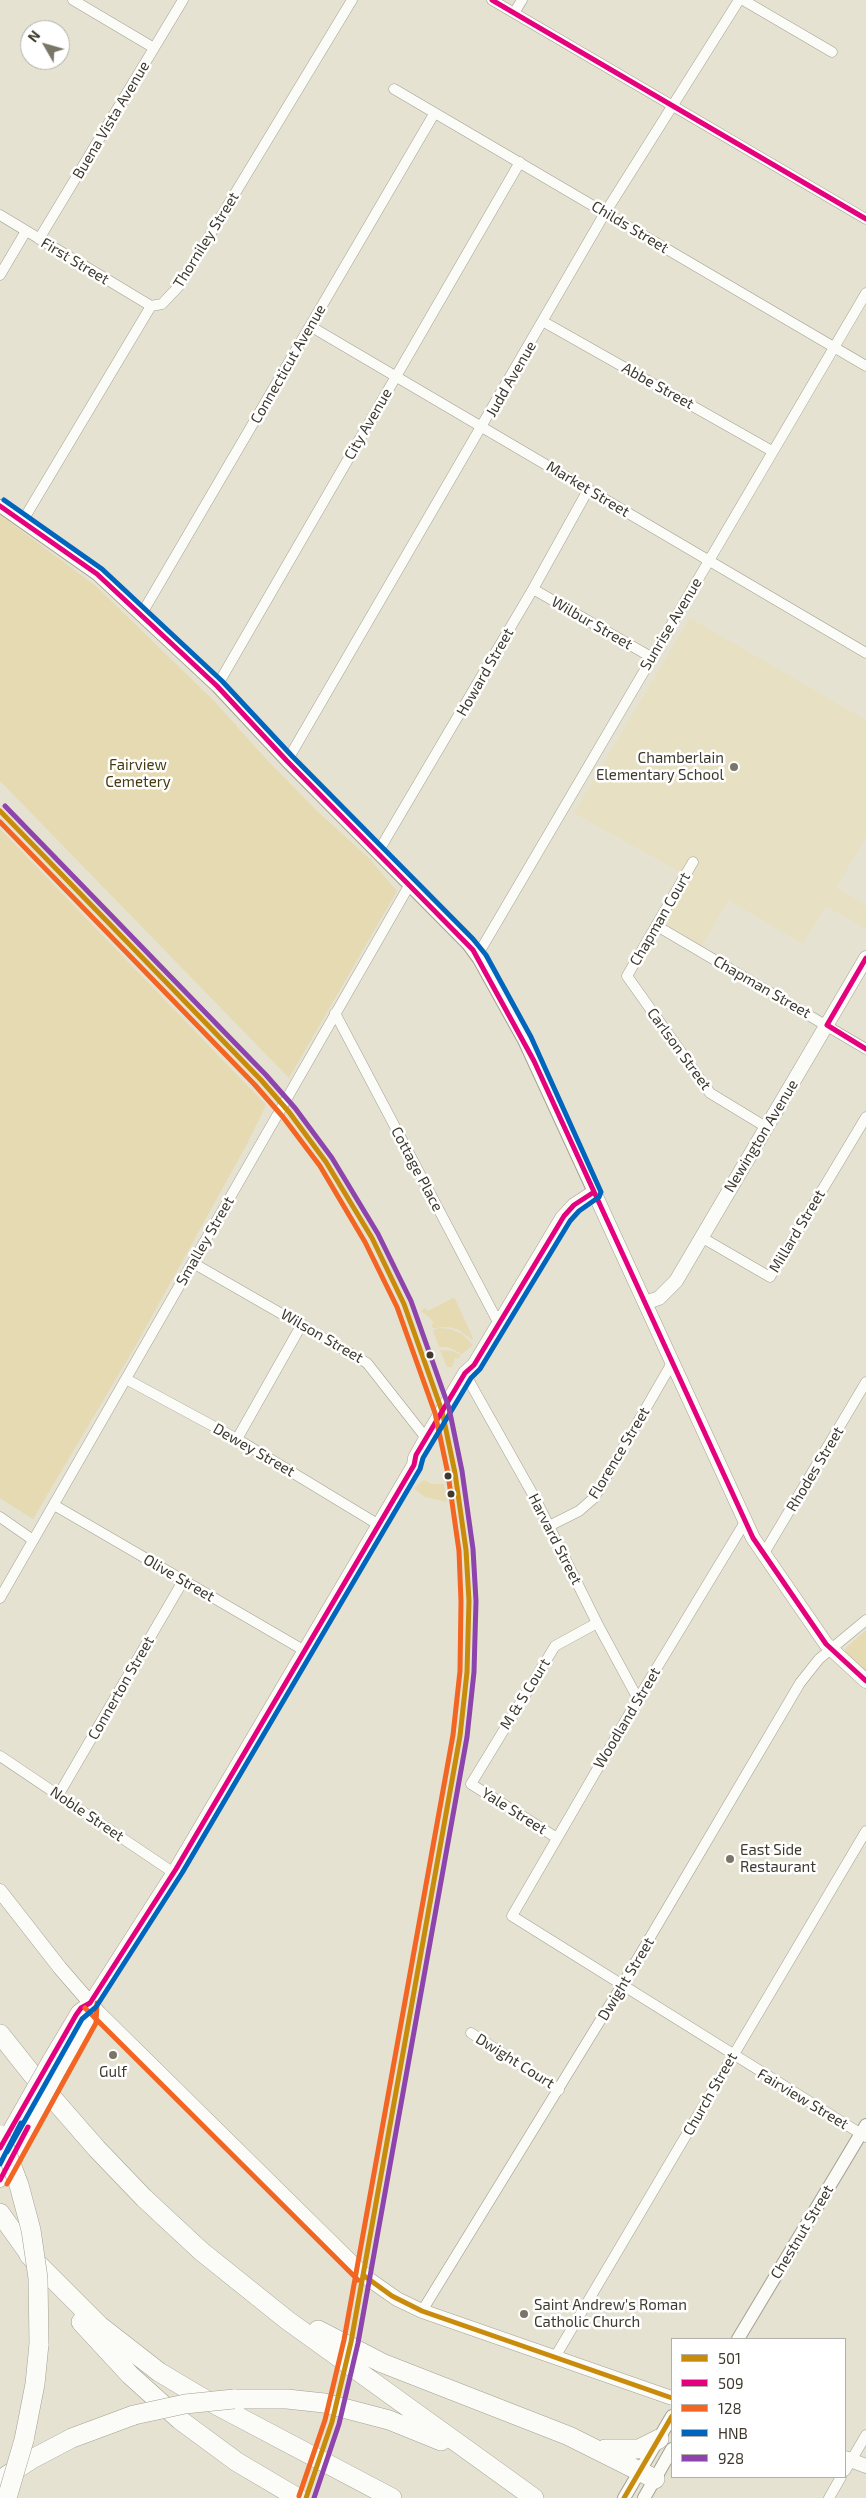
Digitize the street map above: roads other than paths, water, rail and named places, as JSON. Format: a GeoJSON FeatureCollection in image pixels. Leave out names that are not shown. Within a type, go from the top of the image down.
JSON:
{"type":"FeatureCollection","features":[{"type":"Feature","properties":{"kind":"highway"},"geometry":{"type":"LineString","coordinates":[[0,2034],[97,2150],[144,2198],[208,2257],[295,2325],[534,2498]]}},
{"type":"Feature","properties":{"kind":"highway"},"geometry":{"type":"LineString","coordinates":[[0,2135],[19,2184],[33,2238],[39,2287],[39,2344],[35,2384],[24,2440],[7,2498]]}},
{"type":"Feature","properties":{"kind":"highway"},"geometry":{"type":"LineString","coordinates":[[0,2213],[29,2255],[98,2342],[146,2391],[216,2447],[264,2479],[298,2498]]}},
{"type":"Feature","properties":{"kind":"highway"},"geometry":{"type":"LineString","coordinates":[[29,2255],[100,2326],[159,2372],[201,2397],[392,2498]]}},
{"type":"Feature","properties":{"kind":"highway"},"geometry":{"type":"LineString","coordinates":[[208,2257],[308,2324],[368,2357],[594,2447],[648,2475]]}},
{"type":"Feature","properties":{"kind":"highway"},"geometry":{"type":"LineString","coordinates":[[0,2480],[32,2459],[72,2438],[134,2415],[185,2404],[234,2398],[305,2401],[360,2411],[419,2431],[490,2465]]}},
{"type":"Feature","properties":{"kind":"highway"},"geometry":{"type":"LineString","coordinates":[[594,2447],[632,2450],[666,2444]]}},
{"type":"Feature","properties":{"kind":"main road","name":"Newington Avenue"},"geometry":{"type":"LineString","coordinates":[[645,1304],[659,1298],[670,1289],[866,958]]}},
{"type":"Feature","properties":{"kind":"main road"},"geometry":{"type":"LineString","coordinates":[[414,1465],[415,1458],[426,1438],[466,1372],[474,1365],[566,1213],[594,1192],[745,1522],[763,1555],[831,1650],[866,1681]]}},
{"type":"Feature","properties":{"kind":"main road"},"geometry":{"type":"LineString","coordinates":[[0,2148],[78,2012],[90,2003],[174,1873],[414,1465],[423,1457],[469,1381],[474,1372],[474,1365]]}},
{"type":"Feature","properties":{"kind":"main road"},"geometry":{"type":"LineString","coordinates":[[0,1891],[90,2003],[358,2270],[387,2292],[422,2311],[671,2398]]}},
{"type":"Feature","properties":{"kind":"main road"},"geometry":{"type":"LineString","coordinates":[[1,2178],[89,2019],[90,2003]]}},
{"type":"Feature","properties":{"kind":"main road"},"geometry":{"type":"LineString","coordinates":[[847,2463],[866,2466]]}},
{"type":"Feature","properties":{"kind":"street"},"geometry":{"type":"LineString","coordinates":[[73,0],[154,48]]}},
{"type":"Feature","properties":{"kind":"street","name":"Buena Vista Avenue"},"geometry":{"type":"LineString","coordinates":[[39,239],[183,0]]}},
{"type":"Feature","properties":{"kind":"street","name":"Thorniley Street"},"geometry":{"type":"LineString","coordinates":[[22,522],[151,306],[162,304],[179,286],[352,0]]}},
{"type":"Feature","properties":{"kind":"street"},"geometry":{"type":"LineString","coordinates":[[492,0],[866,219]]}},
{"type":"Feature","properties":{"kind":"street"},"geometry":{"type":"LineString","coordinates":[[514,13],[522,0]]}},
{"type":"Feature","properties":{"kind":"street","name":"Judd Avenue"},"geometry":{"type":"LineString","coordinates":[[287,761],[544,322],[605,213],[673,106],[719,28],[739,0]]}},
{"type":"Feature","properties":{"kind":"street"},"geometry":{"type":"LineString","coordinates":[[743,0],[832,52]]}},
{"type":"Feature","properties":{"kind":"street","name":"Childs Street"},"geometry":{"type":"LineString","coordinates":[[394,89],[866,366]]}},
{"type":"Feature","properties":{"kind":"street","name":"Connecticut Avenue"},"geometry":{"type":"LineString","coordinates":[[141,614],[434,114]]}},
{"type":"Feature","properties":{"kind":"street","name":"City Avenue"},"geometry":{"type":"LineString","coordinates":[[217,686],[520,162]]}},
{"type":"Feature","properties":{"kind":"street","name":"First Street"},"geometry":{"type":"LineString","coordinates":[[0,215],[151,306]]}},
{"type":"Feature","properties":{"kind":"street"},"geometry":{"type":"LineString","coordinates":[[0,275],[26,231]]}},
{"type":"Feature","properties":{"kind":"street","name":"Sunrise Avenue"},"geometry":{"type":"LineString","coordinates":[[477,956],[866,293]]}},
{"type":"Feature","properties":{"kind":"street","name":"Abbe Street"},"geometry":{"type":"LineString","coordinates":[[544,322],[772,451]]}},
{"type":"Feature","properties":{"kind":"street","name":"Market Street"},"geometry":{"type":"LineString","coordinates":[[310,326],[483,426],[588,490],[866,653]]}},
{"type":"Feature","properties":{"kind":"street","name":"Howard Street"},"geometry":{"type":"LineString","coordinates":[[378,852],[533,589],[588,490]]}},
{"type":"Feature","properties":{"kind":"street"},"geometry":{"type":"LineString","coordinates":[[0,506],[98,574],[141,614],[217,686],[287,761],[462,937],[477,956],[527,1046],[594,1192]]}},
{"type":"Feature","properties":{"kind":"street","name":"Wilbur Street"},"geometry":{"type":"LineString","coordinates":[[533,589],[651,657]]}},
{"type":"Feature","properties":{"kind":"street","name":"Chapman Court"},"geometry":{"type":"LineString","coordinates":[[627,976],[693,862]]}},
{"type":"Feature","properties":{"kind":"street","name":"Smalley Street"},"geometry":{"type":"LineString","coordinates":[[0,1598],[410,884]]}},
{"type":"Feature","properties":{"kind":"street","name":"Chapman Street"},"geometry":{"type":"LineString","coordinates":[[657,926],[866,1049]]}},
{"type":"Feature","properties":{"kind":"street","name":"Carlson Street"},"geometry":{"type":"LineString","coordinates":[[627,976],[710,1093],[766,1127]]}},
{"type":"Feature","properties":{"kind":"street","name":"Cottage Place"},"geometry":{"type":"LineString","coordinates":[[335,1013],[499,1324]]}},
{"type":"Feature","properties":{"kind":"street","name":"Millard Street"},"geometry":{"type":"LineString","coordinates":[[701,1238],[770,1277],[866,1116]]}},
{"type":"Feature","properties":{"kind":"street","name":"Wilson Street"},"geometry":{"type":"LineString","coordinates":[[193,1263],[367,1363],[426,1438]]}},
{"type":"Feature","properties":{"kind":"street"},"geometry":{"type":"LineString","coordinates":[[237,1439],[302,1324]]}},
{"type":"Feature","properties":{"kind":"street","name":"Florence Street"},"geometry":{"type":"LineString","coordinates":[[549,1526],[579,1511],[594,1498],[672,1363]]}},
{"type":"Feature","properties":{"kind":"street","name":"Dewey Street"},"geometry":{"type":"LineString","coordinates":[[126,1379],[237,1439],[379,1525]]}},
{"type":"Feature","properties":{"kind":"street","name":"Harvard Street"},"geometry":{"type":"LineString","coordinates":[[469,1381],[549,1526],[597,1623],[638,1699]]}},
{"type":"Feature","properties":{"kind":"street","name":"Rhodes Street"},"geometry":{"type":"LineString","coordinates":[[763,1555],[866,1382]]}},
{"type":"Feature","properties":{"kind":"street","name":"Olive Street"},"geometry":{"type":"LineString","coordinates":[[54,1504],[305,1651]]}},
{"type":"Feature","properties":{"kind":"street"},"geometry":{"type":"LineString","coordinates":[[0,1517],[33,1540]]}},
{"type":"Feature","properties":{"kind":"street","name":"Woodland Street"},"geometry":{"type":"LineString","coordinates":[[512,1916],[638,1699],[745,1522]]}},
{"type":"Feature","properties":{"kind":"street","name":"Connerton Street"},"geometry":{"type":"LineString","coordinates":[[59,1794],[183,1581]]}},
{"type":"Feature","properties":{"kind":"street","name":"Dwight Street"},"geometry":{"type":"LineString","coordinates":[[422,2311],[559,2090],[800,1683],[819,1659],[866,1620]]}},
{"type":"Feature","properties":{"kind":"street","name":"M & S Court"},"geometry":{"type":"LineString","coordinates":[[470,1784],[555,1646],[597,1623]]}},
{"type":"Feature","properties":{"kind":"street","name":"Noble Street"},"geometry":{"type":"LineString","coordinates":[[0,1756],[174,1873]]}},
{"type":"Feature","properties":{"kind":"street","name":"Yale Street"},"geometry":{"type":"LineString","coordinates":[[470,1784],[557,1838]]}},
{"type":"Feature","properties":{"kind":"street","name":"Church Street"},"geometry":{"type":"LineString","coordinates":[[555,2357],[866,1831]]}},
{"type":"Feature","properties":{"kind":"street","name":"Fairview Street"},"geometry":{"type":"LineString","coordinates":[[512,1916],[732,2055],[864,2132]]}},
{"type":"Feature","properties":{"kind":"street","name":"Dwight Court"},"geometry":{"type":"LineString","coordinates":[[471,2033],[559,2090]]}},
{"type":"Feature","properties":{"kind":"street","name":"Chestnut Street"},"geometry":{"type":"LineString","coordinates":[[739,2338],[864,2132]]}},
{"type":"Feature","properties":{"kind":"street"},"geometry":{"type":"LineString","coordinates":[[624,2498],[648,2475],[666,2444],[671,2421]]}},
{"type":"Feature","properties":{"kind":"street"},"geometry":{"type":"LineString","coordinates":[[847,2463],[866,2435]]}},
{"type":"Feature","properties":{"kind":"street"},"geometry":{"type":"LineString","coordinates":[[644,2498],[648,2475]]}},
{"type":"Feature","properties":{"kind":"street"},"geometry":{"type":"LineString","coordinates":[[829,2498],[841,2478]]}},
{"type":"Feature","properties":{"kind":"place","name":"Chamberlain Elementary School"},"geometry":{"type":"Point","coordinates":[734,767]}},
{"type":"Feature","properties":{"kind":"place","name":"East Side Restaurant"},"geometry":{"type":"Point","coordinates":[730,1859]}},
{"type":"Feature","properties":{"kind":"place","name":"Gulf"},"geometry":{"type":"Point","coordinates":[113,2055]}},
{"type":"Feature","properties":{"kind":"place","name":"Saint Andrew's Roman Catholic Church"},"geometry":{"type":"Point","coordinates":[524,2314]}},
{"type":"Feature","properties":{"kind":"park label","name":"Fairview Cemetery"},"geometry":{"type":"Point","coordinates":[138,774]}}]}
